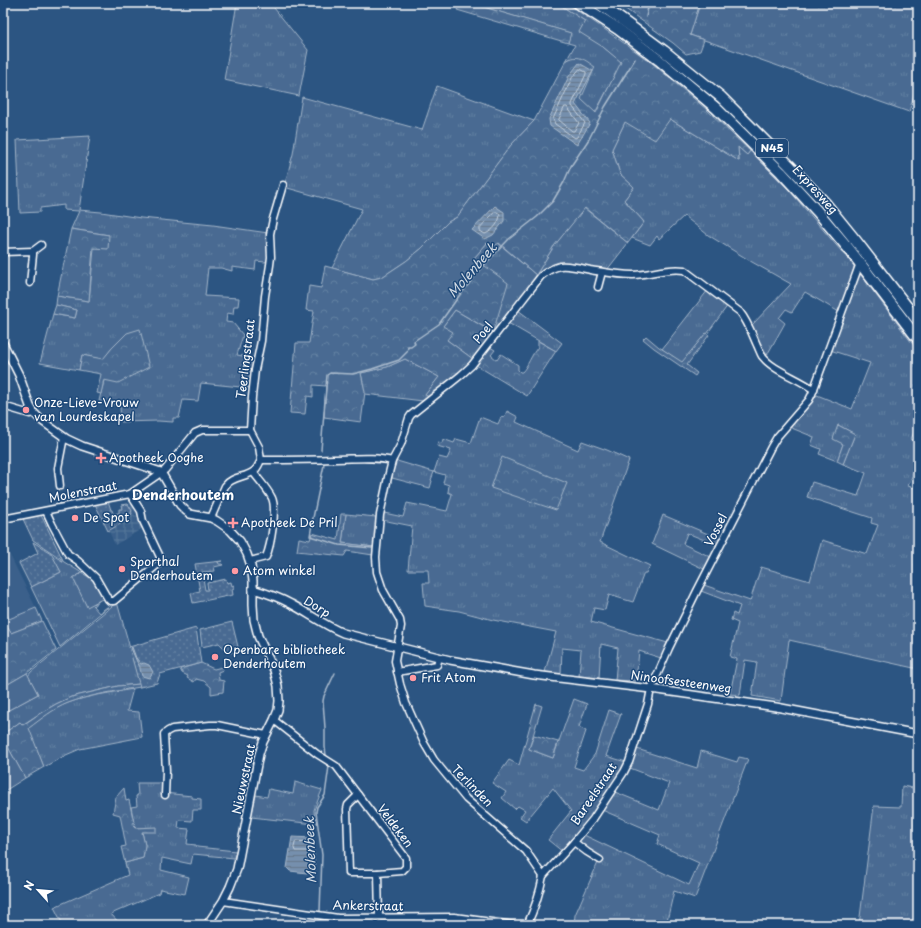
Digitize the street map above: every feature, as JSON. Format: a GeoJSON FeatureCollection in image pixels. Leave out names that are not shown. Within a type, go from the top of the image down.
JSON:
{"type":"FeatureCollection","features":[{"type":"Feature","properties":{"kind":"highway","name":"Expresweg"},"geometry":{"type":"LineString","coordinates":[[578,3],[618,29],[659,60],[716,108],[817,211],[860,262],[918,339]]}},
{"type":"Feature","properties":{"kind":"highway","name":"Expresweg"},"geometry":{"type":"LineString","coordinates":[[598,3],[664,51],[721,97],[778,153],[826,204],[918,321]]}},
{"type":"Feature","properties":{"kind":"street","name":"Teerlingstraat"},"geometry":{"type":"LineString","coordinates":[[250,430],[255,370],[271,261],[270,234],[283,185]]}},
{"type":"Feature","properties":{"kind":"street"},"geometry":{"type":"LineString","coordinates":[[3,252],[33,251],[41,245]]}},
{"type":"Feature","properties":{"kind":"street"},"geometry":{"type":"LineString","coordinates":[[30,283],[33,251]]}},
{"type":"Feature","properties":{"kind":"street","name":"Vossel"},"geometry":{"type":"LineString","coordinates":[[651,689],[668,648],[771,446],[809,400],[814,390],[860,262]]}},
{"type":"Feature","properties":{"kind":"street","name":"Poel"},"geometry":{"type":"LineString","coordinates":[[397,647],[401,626],[400,620],[383,590],[377,572],[376,557],[380,515],[392,461],[395,458],[409,418],[472,365],[541,276],[550,269],[561,266],[579,267],[602,272]]}},
{"type":"Feature","properties":{"kind":"street"},"geometry":{"type":"LineString","coordinates":[[598,287],[602,272],[633,275],[647,274],[676,268],[684,270],[740,312],[748,323],[762,356],[768,362],[814,390]]}},
{"type":"Feature","properties":{"kind":"street"},"geometry":{"type":"LineString","coordinates":[[3,343],[19,375],[30,406],[34,413],[42,421],[74,443],[146,466],[160,472],[180,505],[186,511],[197,516],[211,518],[221,523],[237,536],[244,547],[250,562],[253,589]]}},
{"type":"Feature","properties":{"kind":"street"},"geometry":{"type":"LineString","coordinates":[[3,406],[30,414],[34,413]]}},
{"type":"Feature","properties":{"kind":"street"},"geometry":{"type":"LineString","coordinates":[[160,472],[165,470],[190,437],[198,431],[250,430],[259,447],[262,460],[253,472],[228,482],[211,518]]}},
{"type":"Feature","properties":{"kind":"street","name":"Molenstraat"},"geometry":{"type":"LineString","coordinates":[[60,486],[58,468],[64,437]]}},
{"type":"Feature","properties":{"kind":"street"},"geometry":{"type":"LineString","coordinates":[[262,460],[296,461],[386,459],[392,461]]}},
{"type":"Feature","properties":{"kind":"street","name":"Molenstraat"},"geometry":{"type":"LineString","coordinates":[[3,519],[130,494],[160,472]]}},
{"type":"Feature","properties":{"kind":"street"},"geometry":{"type":"LineString","coordinates":[[250,562],[266,557],[269,550],[274,510],[272,498],[253,472]]}},
{"type":"Feature","properties":{"kind":"street"},"geometry":{"type":"LineString","coordinates":[[46,510],[68,554],[96,578],[108,599],[110,601],[114,601],[162,561],[142,519],[141,512],[130,494]]}},
{"type":"Feature","properties":{"kind":"street","name":"Dorp"},"geometry":{"type":"LineString","coordinates":[[253,589],[274,596],[343,633],[397,647]]}},
{"type":"Feature","properties":{"kind":"street","name":"Nieuwstraat"},"geometry":{"type":"LineString","coordinates":[[207,925],[223,901],[237,869],[259,754],[278,710],[279,701],[274,670],[258,636],[254,620],[253,589]]}},
{"type":"Feature","properties":{"kind":"street","name":"Ninoofsesteenweg"},"geometry":{"type":"LineString","coordinates":[[397,647],[439,657],[534,675],[651,689],[776,707],[918,734]]}},
{"type":"Feature","properties":{"kind":"street","name":"Terlinden"},"geometry":{"type":"LineString","coordinates":[[397,647],[395,660],[406,703],[424,743],[434,760],[466,799],[526,851],[543,876]]}},
{"type":"Feature","properties":{"kind":"street"},"geometry":{"type":"LineString","coordinates":[[397,672],[437,665],[439,657]]}},
{"type":"Feature","properties":{"kind":"street","name":"Bareelstraat"},"geometry":{"type":"LineString","coordinates":[[543,876],[593,819],[624,772],[629,762],[648,704],[651,689]]}},
{"type":"Feature","properties":{"kind":"street","name":"Veldeken"},"geometry":{"type":"LineString","coordinates":[[274,720],[317,754],[336,766],[406,858],[406,868],[402,871],[378,873],[349,872],[347,808],[358,795]]}},
{"type":"Feature","properties":{"kind":"street"},"geometry":{"type":"LineString","coordinates":[[165,795],[166,771],[164,734],[168,731],[172,729],[217,725],[266,735]]}},
{"type":"Feature","properties":{"kind":"street","name":"Bareelstraat"},"geometry":{"type":"LineString","coordinates":[[574,842],[600,860]]}},
{"type":"Feature","properties":{"kind":"street"},"geometry":{"type":"LineString","coordinates":[[378,873],[379,918]]}},
{"type":"Feature","properties":{"kind":"street"},"geometry":{"type":"LineString","coordinates":[[527,925],[543,876]]}},
{"type":"Feature","properties":{"kind":"street","name":"Ankerstraat"},"geometry":{"type":"LineString","coordinates":[[223,901],[338,918],[454,917],[514,925]]}},
{"type":"Feature","properties":{"kind":"shaded area"},"geometry":{"type":"Polygon","coordinates":[[[132,503],[138,513],[135,514],[143,528],[115,545],[109,531],[132,514],[128,504],[132,503]]]}},
{"type":"Feature","properties":{"kind":"shaded area"},"geometry":{"type":"Polygon","coordinates":[[[5,545],[36,608],[9,619],[3,608],[3,546],[5,545]]]}},
{"type":"Feature","properties":{"kind":"green space"},"geometry":{"type":"Polygon","coordinates":[[[237,3],[270,3],[308,50],[299,96],[224,80],[237,3]]]}},
{"type":"Feature","properties":{"kind":"green space"},"geometry":{"type":"Polygon","coordinates":[[[460,3],[470,3],[571,33],[568,43],[457,10],[460,3]]]}},
{"type":"Feature","properties":{"kind":"green space"},"geometry":{"type":"Polygon","coordinates":[[[470,3],[557,3],[585,21],[603,47],[622,62],[595,113],[581,99],[571,58],[566,61],[575,45],[568,43],[570,33],[470,3]]]}},
{"type":"Feature","properties":{"kind":"green space"},"geometry":{"type":"Polygon","coordinates":[[[557,3],[566,3],[652,63],[706,109],[750,151],[747,155],[738,147],[739,161],[670,119],[655,140],[625,122],[612,149],[620,174],[634,187],[624,200],[644,222],[628,243],[585,208],[554,246],[536,275],[499,243],[493,247],[487,243],[474,258],[508,283],[493,332],[455,310],[443,326],[453,332],[447,340],[473,359],[465,367],[429,397],[425,395],[439,377],[405,359],[387,367],[361,373],[365,392],[361,422],[324,417],[326,386],[313,385],[313,397],[307,396],[305,414],[290,413],[296,343],[309,343],[314,311],[306,310],[309,286],[321,288],[325,266],[373,279],[382,277],[421,249],[448,222],[457,217],[511,145],[534,121],[566,61],[574,58],[581,58],[595,67],[581,99],[596,113],[621,62],[603,47],[579,32],[585,21],[557,3]]]}},
{"type":"Feature","properties":{"kind":"green space"},"geometry":{"type":"Polygon","coordinates":[[[617,3],[700,3],[690,35],[704,40],[700,51],[686,54],[617,3]]]}},
{"type":"Feature","properties":{"kind":"green space"},"geometry":{"type":"Polygon","coordinates":[[[700,3],[713,7],[716,6],[716,3],[918,4],[918,80],[909,112],[690,35],[700,3]]]}},
{"type":"Feature","properties":{"kind":"green space"},"geometry":{"type":"Polygon","coordinates":[[[437,86],[534,121],[511,145],[457,217],[448,222],[421,249],[406,261],[382,277],[373,279],[332,268],[362,209],[284,187],[293,154],[302,97],[422,130],[437,86]]]}},
{"type":"Feature","properties":{"kind":"green space"},"geometry":{"type":"Polygon","coordinates":[[[670,119],[739,161],[738,147],[747,155],[750,151],[789,190],[854,266],[853,273],[839,312],[805,292],[792,312],[786,309],[779,318],[785,323],[767,355],[759,344],[752,325],[791,284],[708,235],[684,216],[659,239],[657,236],[650,245],[632,238],[644,222],[624,200],[634,187],[620,174],[612,149],[625,122],[670,119]]]}},
{"type":"Feature","properties":{"kind":"green space"},"geometry":{"type":"Polygon","coordinates":[[[90,136],[79,210],[213,225],[268,233],[269,260],[265,262],[256,261],[255,270],[232,267],[232,271],[221,268],[208,268],[205,296],[239,298],[238,306],[234,306],[233,314],[227,313],[226,322],[233,323],[243,335],[237,355],[254,358],[251,388],[201,383],[198,401],[183,400],[179,418],[173,418],[173,422],[121,422],[120,406],[99,401],[104,380],[127,333],[112,348],[103,360],[82,355],[79,370],[40,363],[53,314],[75,318],[77,310],[56,305],[57,296],[89,301],[94,248],[109,235],[71,229],[79,211],[64,210],[64,205],[40,208],[40,212],[20,213],[17,140],[90,136]]]}},
{"type":"Feature","properties":{"kind":"green space"},"geometry":{"type":"Polygon","coordinates":[[[584,208],[628,243],[607,270],[579,265],[549,267],[473,359],[447,340],[443,326],[455,310],[492,332],[474,258],[487,243],[498,243],[536,275],[554,246],[584,208]]]}},
{"type":"Feature","properties":{"kind":"green space"},"geometry":{"type":"Polygon","coordinates":[[[71,229],[109,235],[108,249],[93,248],[89,301],[57,296],[71,229]]]}},
{"type":"Feature","properties":{"kind":"green space"},"geometry":{"type":"Polygon","coordinates":[[[859,274],[918,351],[918,423],[911,439],[918,443],[918,462],[908,486],[918,489],[918,669],[789,640],[781,701],[752,696],[757,662],[745,660],[740,695],[730,694],[737,659],[730,657],[738,623],[731,620],[733,613],[737,615],[740,606],[701,591],[704,585],[750,601],[761,567],[810,581],[822,540],[867,554],[878,525],[871,523],[872,518],[807,497],[812,482],[858,496],[866,473],[843,464],[855,434],[838,425],[843,444],[837,461],[819,454],[821,449],[811,445],[814,437],[789,427],[817,395],[852,409],[870,363],[830,350],[859,274]]]}},
{"type":"Feature","properties":{"kind":"green space"},"geometry":{"type":"Polygon","coordinates":[[[708,290],[728,305],[707,334],[706,333],[682,363],[662,349],[708,290]]]}},
{"type":"Feature","properties":{"kind":"green space"},"geometry":{"type":"Polygon","coordinates":[[[56,305],[77,310],[75,318],[53,314],[56,305]]]}},
{"type":"Feature","properties":{"kind":"green space"},"geometry":{"type":"Polygon","coordinates":[[[518,310],[562,343],[556,351],[508,323],[518,310]]]}},
{"type":"Feature","properties":{"kind":"green space"},"geometry":{"type":"Polygon","coordinates":[[[140,329],[149,367],[118,383],[104,380],[101,394],[97,393],[101,374],[79,370],[82,355],[103,359],[127,333],[140,329]]]}},
{"type":"Feature","properties":{"kind":"green space"},"geometry":{"type":"Polygon","coordinates":[[[706,333],[709,335],[687,365],[697,373],[695,376],[643,339],[646,336],[659,347],[682,362],[706,333]]]}},
{"type":"Feature","properties":{"kind":"green space"},"geometry":{"type":"Polygon","coordinates":[[[538,341],[556,351],[527,396],[476,365],[490,347],[495,350],[491,355],[497,360],[501,354],[518,365],[518,370],[522,372],[538,347],[538,341]]]}},
{"type":"Feature","properties":{"kind":"green space"},"geometry":{"type":"Polygon","coordinates":[[[405,359],[439,377],[426,394],[429,397],[423,401],[365,394],[361,373],[387,367],[405,359]]]}},
{"type":"Feature","properties":{"kind":"green space"},"geometry":{"type":"Polygon","coordinates":[[[507,411],[518,417],[516,422],[578,450],[582,441],[629,460],[600,542],[650,566],[646,573],[644,573],[633,602],[609,595],[605,610],[594,608],[591,622],[668,643],[661,658],[639,651],[636,681],[615,680],[618,648],[601,644],[599,678],[579,676],[581,650],[562,648],[561,674],[545,672],[556,632],[493,620],[459,611],[425,606],[423,583],[429,583],[428,570],[408,570],[412,526],[382,520],[384,513],[403,517],[407,503],[447,511],[452,494],[448,492],[449,485],[443,483],[445,475],[434,472],[439,457],[447,459],[451,450],[437,446],[438,442],[442,443],[443,439],[454,443],[456,439],[471,443],[480,417],[498,424],[501,417],[504,418],[507,411]]]}},
{"type":"Feature","properties":{"kind":"green space"},"geometry":{"type":"Polygon","coordinates":[[[838,425],[855,434],[843,464],[837,461],[843,444],[833,439],[838,425]]]}},
{"type":"Feature","properties":{"kind":"green space"},"geometry":{"type":"Polygon","coordinates":[[[502,457],[567,483],[556,510],[491,488],[502,457]]]}},
{"type":"Feature","properties":{"kind":"green space"},"geometry":{"type":"Polygon","coordinates":[[[397,461],[434,472],[430,488],[392,478],[397,461]]]}},
{"type":"Feature","properties":{"kind":"green space"},"geometry":{"type":"Polygon","coordinates":[[[108,501],[113,514],[119,513],[119,509],[122,509],[121,505],[128,504],[132,514],[121,521],[122,523],[108,531],[95,504],[108,501]]]}},
{"type":"Feature","properties":{"kind":"green space"},"geometry":{"type":"Polygon","coordinates":[[[341,514],[346,514],[342,543],[374,547],[373,555],[347,551],[344,556],[297,551],[299,538],[310,540],[312,533],[338,540],[341,514]]]}},
{"type":"Feature","properties":{"kind":"green space"},"geometry":{"type":"Polygon","coordinates":[[[346,514],[376,517],[374,547],[342,543],[346,514]]]}},
{"type":"Feature","properties":{"kind":"green space"},"geometry":{"type":"Polygon","coordinates":[[[41,515],[63,560],[33,540],[23,519],[41,515]]]}},
{"type":"Feature","properties":{"kind":"green space"},"geometry":{"type":"Polygon","coordinates":[[[663,515],[720,539],[717,545],[687,533],[683,544],[711,557],[704,569],[652,544],[663,515]]]}},
{"type":"Feature","properties":{"kind":"green space"},"geometry":{"type":"Polygon","coordinates":[[[33,542],[51,553],[61,572],[31,587],[19,563],[38,553],[33,542]]]}},
{"type":"Feature","properties":{"kind":"green space"},"geometry":{"type":"Polygon","coordinates":[[[51,554],[82,573],[73,578],[87,606],[100,600],[93,606],[99,613],[108,607],[60,647],[31,587],[61,572],[51,554]]]}},
{"type":"Feature","properties":{"kind":"green space"},"geometry":{"type":"Polygon","coordinates":[[[222,561],[218,562],[219,564],[223,565],[214,567],[215,571],[202,572],[205,590],[208,590],[207,583],[226,579],[227,583],[231,582],[232,586],[234,585],[234,588],[232,589],[233,595],[193,603],[191,593],[200,591],[195,564],[222,561]]]}},
{"type":"Feature","properties":{"kind":"green space"},"geometry":{"type":"Polygon","coordinates":[[[82,573],[94,580],[104,598],[87,607],[73,578],[82,573]]]}},
{"type":"Feature","properties":{"kind":"green space"},"geometry":{"type":"Polygon","coordinates":[[[117,602],[140,684],[118,686],[71,697],[56,704],[22,725],[20,722],[3,734],[3,713],[38,694],[28,676],[31,672],[117,602]]]}},
{"type":"Feature","properties":{"kind":"green space"},"geometry":{"type":"Polygon","coordinates":[[[3,608],[9,619],[36,608],[42,621],[11,633],[3,620],[3,608]]]}},
{"type":"Feature","properties":{"kind":"green space"},"geometry":{"type":"Polygon","coordinates":[[[3,620],[11,633],[42,621],[56,650],[27,673],[3,687],[3,620]]]}},
{"type":"Feature","properties":{"kind":"green space"},"geometry":{"type":"Polygon","coordinates":[[[232,622],[239,651],[229,653],[219,643],[202,647],[200,630],[232,622]]]}},
{"type":"Feature","properties":{"kind":"green space"},"geometry":{"type":"Polygon","coordinates":[[[196,628],[201,663],[160,674],[157,683],[140,687],[129,647],[196,628]]]}},
{"type":"Feature","properties":{"kind":"green space"},"geometry":{"type":"Polygon","coordinates":[[[201,663],[214,669],[222,667],[223,670],[218,672],[219,680],[224,681],[223,692],[211,694],[211,687],[204,681],[196,679],[194,682],[187,678],[188,676],[182,673],[180,669],[201,663]]]}},
{"type":"Feature","properties":{"kind":"green space"},"geometry":{"type":"Polygon","coordinates":[[[27,673],[38,694],[3,713],[3,687],[27,673]]]}},
{"type":"Feature","properties":{"kind":"green space"},"geometry":{"type":"Polygon","coordinates":[[[140,684],[140,687],[94,695],[68,703],[52,711],[29,728],[44,767],[25,778],[3,738],[3,734],[20,722],[23,725],[56,704],[71,697],[118,686],[140,684]]]}},
{"type":"Feature","properties":{"kind":"green space"},"geometry":{"type":"Polygon","coordinates":[[[133,689],[127,711],[139,712],[142,737],[80,749],[44,767],[28,728],[63,705],[76,700],[133,689]]]}},
{"type":"Feature","properties":{"kind":"green space"},"geometry":{"type":"Polygon","coordinates":[[[574,699],[587,704],[579,727],[586,731],[574,767],[583,770],[595,754],[609,710],[621,714],[606,756],[626,762],[597,808],[563,852],[548,840],[571,811],[553,788],[526,821],[520,817],[525,810],[518,806],[515,809],[502,798],[506,792],[492,783],[509,760],[519,765],[536,704],[542,706],[529,749],[553,758],[574,699]]]}},
{"type":"Feature","properties":{"kind":"green space"},"geometry":{"type":"Polygon","coordinates":[[[534,735],[558,742],[553,758],[529,749],[534,735]]]}},
{"type":"Feature","properties":{"kind":"green space"},"geometry":{"type":"Polygon","coordinates":[[[3,738],[25,778],[3,792],[3,738]]]}},
{"type":"Feature","properties":{"kind":"green space"},"geometry":{"type":"Polygon","coordinates":[[[637,749],[697,768],[701,751],[737,762],[739,757],[748,759],[695,898],[674,891],[666,925],[574,925],[575,915],[600,858],[578,842],[584,835],[689,885],[699,863],[657,844],[660,835],[602,810],[615,792],[659,810],[669,783],[630,768],[637,749]]]}},
{"type":"Feature","properties":{"kind":"green space"},"geometry":{"type":"Polygon","coordinates":[[[295,782],[322,790],[314,810],[315,824],[251,817],[256,795],[267,797],[269,789],[293,794],[295,782]]]}},
{"type":"Feature","properties":{"kind":"green space"},"geometry":{"type":"Polygon","coordinates":[[[137,783],[164,783],[164,793],[192,796],[192,798],[201,799],[201,810],[193,810],[192,821],[179,820],[178,828],[189,829],[187,844],[196,845],[197,847],[236,851],[234,858],[193,854],[191,864],[162,858],[161,870],[189,877],[185,894],[160,889],[159,893],[111,914],[121,925],[63,925],[54,907],[128,875],[125,863],[143,858],[145,845],[142,832],[156,828],[135,828],[131,807],[137,806],[137,783]]]}},
{"type":"Feature","properties":{"kind":"green space"},"geometry":{"type":"Polygon","coordinates":[[[902,786],[918,789],[915,814],[918,815],[917,925],[859,925],[874,806],[901,807],[902,786]]]}},
{"type":"Feature","properties":{"kind":"green space"},"geometry":{"type":"Polygon","coordinates":[[[124,788],[126,801],[129,800],[135,828],[156,827],[156,832],[142,832],[145,845],[143,858],[125,863],[121,847],[126,846],[120,815],[113,813],[116,797],[124,788]]]}},
{"type":"Feature","properties":{"kind":"water"},"geometry":{"type":"Polygon","coordinates":[[[579,63],[593,71],[575,104],[590,123],[577,145],[550,126],[549,119],[569,76],[579,63]]]}},
{"type":"Feature","properties":{"kind":"water"},"geometry":{"type":"Polygon","coordinates":[[[495,206],[504,212],[504,221],[493,235],[485,239],[472,230],[495,206]]]}},
{"type":"Feature","properties":{"kind":"water"},"geometry":{"type":"Polygon","coordinates":[[[132,647],[136,658],[141,664],[144,663],[149,665],[153,672],[149,678],[142,676],[140,667],[131,648],[132,647]]]}},
{"type":"Feature","properties":{"kind":"water"},"geometry":{"type":"Polygon","coordinates":[[[292,837],[313,838],[315,874],[290,871],[287,868],[292,837]]]}},
{"type":"Feature","properties":{"kind":"waterway","name":"Molenbeek"},"geometry":{"type":"LineString","coordinates":[[646,17],[649,3]]}},
{"type":"Feature","properties":{"kind":"waterway","name":"Molenbeek"},"geometry":{"type":"LineString","coordinates":[[321,450],[327,375],[330,373],[353,374],[399,360],[407,352],[408,347],[415,344],[414,341],[439,324],[459,296],[486,263],[509,239],[537,217],[553,201],[571,166],[589,139],[605,107],[635,59]]}},
{"type":"Feature","properties":{"kind":"waterway","name":"Molenbeek"},"geometry":{"type":"LineString","coordinates":[[324,465],[310,536],[339,545],[372,548]]}},
{"type":"Feature","properties":{"kind":"waterway","name":"Molenbeek"},"geometry":{"type":"LineString","coordinates":[[326,755],[323,701],[335,673]]}},
{"type":"Feature","properties":{"kind":"waterway","name":"Molenbeek"},"geometry":{"type":"LineString","coordinates":[[320,911],[322,855],[316,812],[317,807],[325,795],[329,766]]}},
{"type":"Feature","properties":{"kind":"waterway","name":"Molenbeek"},"geometry":{"type":"LineString","coordinates":[[320,920],[321,925]]}},
{"type":"Feature","properties":{"kind":"place","name":"Onze-Lieve-Vrouw van Lourdeskapel"},"geometry":{"type":"Point","coordinates":[26,410]}},
{"type":"Feature","properties":{"kind":"place","name":"Apotheek Ooghe"},"geometry":{"type":"Point","coordinates":[101,458]}},
{"type":"Feature","properties":{"kind":"place","name":"De Spot"},"geometry":{"type":"Point","coordinates":[75,518]}},
{"type":"Feature","properties":{"kind":"place","name":"Apotheek De Pril"},"geometry":{"type":"Point","coordinates":[233,523]}},
{"type":"Feature","properties":{"kind":"place","name":"Sporthal Denderhoutem"},"geometry":{"type":"Point","coordinates":[122,569]}},
{"type":"Feature","properties":{"kind":"place","name":"Atom winkel"},"geometry":{"type":"Point","coordinates":[235,571]}},
{"type":"Feature","properties":{"kind":"place","name":"Openbare bibliotheek Denderhoutem"},"geometry":{"type":"Point","coordinates":[215,657]}},
{"type":"Feature","properties":{"kind":"place","name":"Frit Atom"},"geometry":{"type":"Point","coordinates":[413,678]}},
{"type":"Feature","properties":{"kind":"district","name":"Denderhoutem"},"geometry":{"type":"Point","coordinates":[183,495]}}]}
